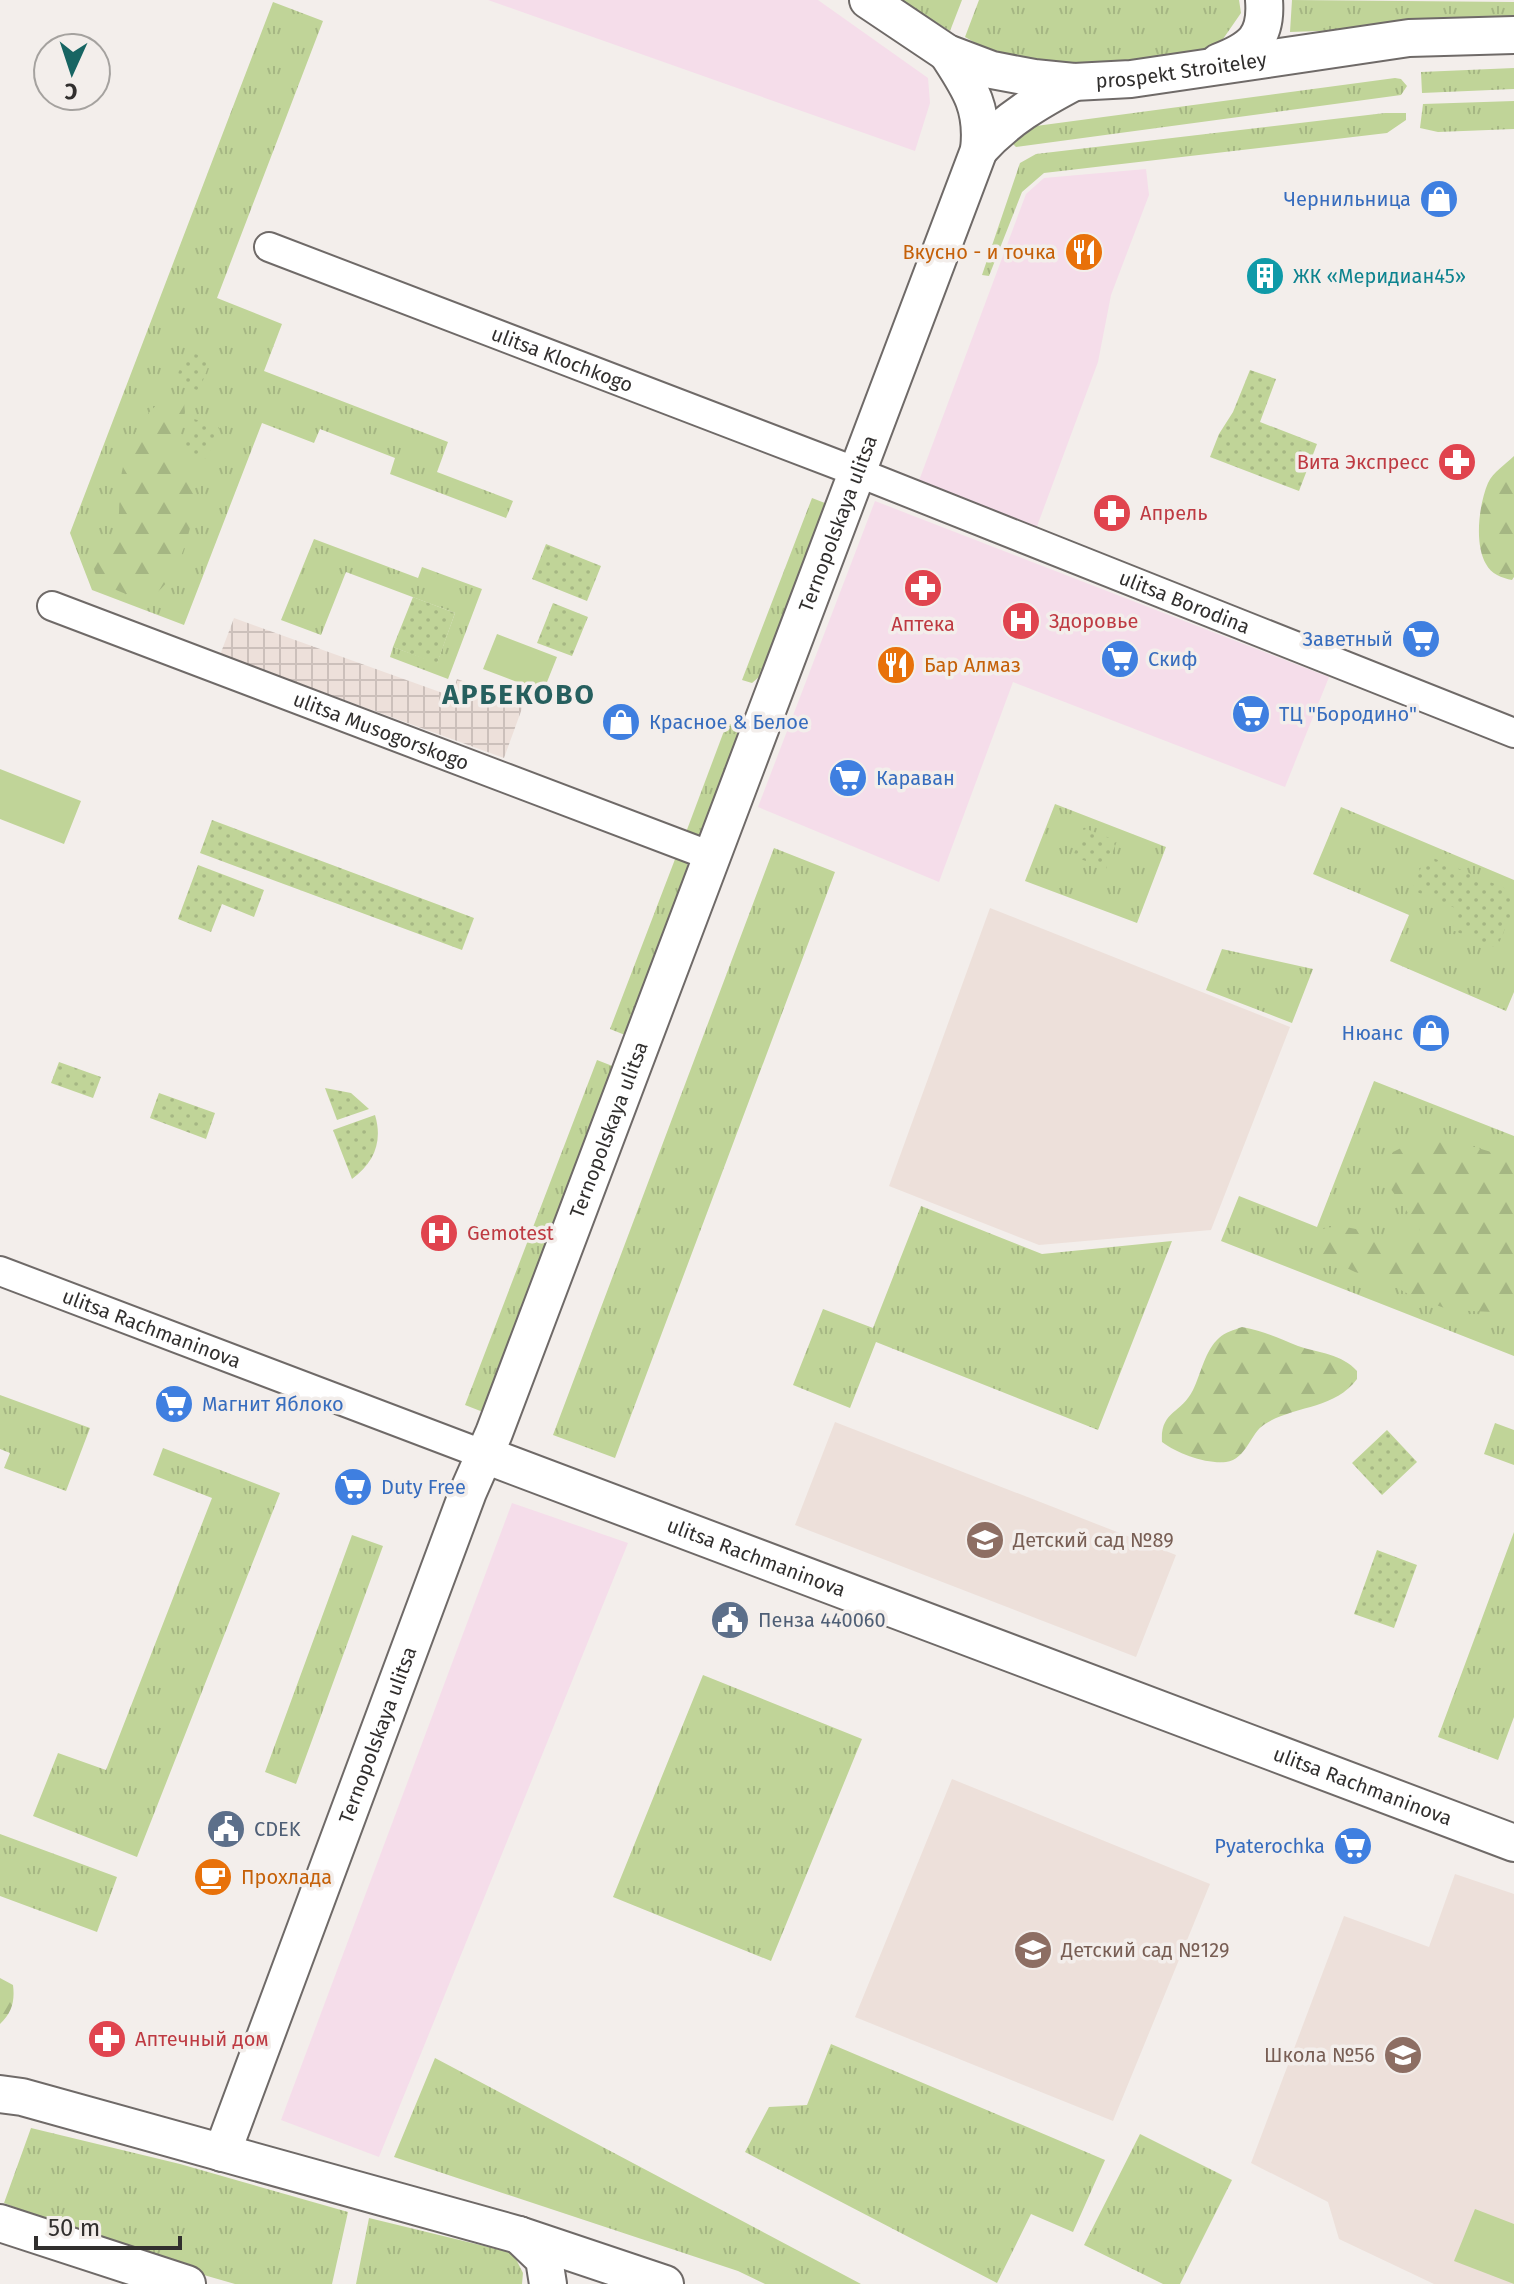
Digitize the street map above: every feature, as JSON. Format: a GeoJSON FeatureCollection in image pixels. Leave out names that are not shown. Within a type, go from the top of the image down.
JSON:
{"type":"FeatureCollection","features":[{"type":"Feature","properties":{"kind":"main road","name":"prospekt Stroiteley"},"geometry":{"type":"LineString","coordinates":[[868,0],[947,53],[992,70],[1074,82],[1131,79],[1409,38],[1514,35]]}},
{"type":"Feature","properties":{"kind":"main road"},"geometry":{"type":"LineString","coordinates":[[1199,69],[1240,54],[1257,40],[1263,25],[1264,0]]}},
{"type":"Feature","properties":{"kind":"main road","name":"Ternopolskaya ulitsa"},"geometry":{"type":"LineString","coordinates":[[222,2153],[468,1492],[485,1455],[979,150],[979,109],[947,53]]}},
{"type":"Feature","properties":{"kind":"main road","name":"Ternopolskaya ulitsa"},"geometry":{"type":"LineString","coordinates":[[979,150],[998,129],[1022,110],[1074,82]]}},
{"type":"Feature","properties":{"kind":"main road","name":"ulitsa Rachmaninova"},"geometry":{"type":"LineString","coordinates":[[485,1455],[1514,1843]]}},
{"type":"Feature","properties":{"kind":"main road"},"geometry":{"type":"LineString","coordinates":[[0,2094],[22,2097],[519,2235],[665,2284]]}},
{"type":"Feature","properties":{"kind":"main road"},"geometry":{"type":"LineString","coordinates":[[0,2223],[187,2284]]}},
{"type":"Feature","properties":{"kind":"main road"},"geometry":{"type":"LineString","coordinates":[[519,2235],[544,2259],[548,2284]]}},
{"type":"Feature","properties":{"kind":"street","name":"ulitsa Klochkogo"},"geometry":{"type":"LineString","coordinates":[[269,247],[857,472]]}},
{"type":"Feature","properties":{"kind":"street","name":"ulitsa Borodina"},"geometry":{"type":"LineString","coordinates":[[857,472],[1514,733]]}},
{"type":"Feature","properties":{"kind":"street","name":"ulitsa Musogorskogo"},"geometry":{"type":"LineString","coordinates":[[52,606],[711,856]]}},
{"type":"Feature","properties":{"kind":"street","name":"ulitsa Rachmaninova"},"geometry":{"type":"LineString","coordinates":[[0,1271],[485,1455]]}},
{"type":"Feature","properties":{"kind":"shaded area"},"geometry":{"type":"Polygon","coordinates":[[[488,0],[818,0],[928,78],[930,103],[915,151],[488,0]]]}},
{"type":"Feature","properties":{"kind":"shaded area"},"geometry":{"type":"Polygon","coordinates":[[[1146,169],[1149,195],[1111,295],[1098,362],[1036,529],[917,486],[1026,194],[1044,178],[1146,169]]]}},
{"type":"Feature","properties":{"kind":"shaded area"},"geometry":{"type":"Polygon","coordinates":[[[875,501],[1329,677],[1285,787],[1013,682],[939,882],[758,807],[875,501]]]}},
{"type":"Feature","properties":{"kind":"shaded area"},"geometry":{"type":"Polygon","coordinates":[[[234,618],[451,696],[457,679],[524,703],[504,758],[220,655],[234,618]]]}},
{"type":"Feature","properties":{"kind":"shaded area"},"geometry":{"type":"Polygon","coordinates":[[[990,908],[1290,1027],[1211,1230],[1039,1245],[889,1186],[990,908]]]}},
{"type":"Feature","properties":{"kind":"shaded area","name":"Детский сад №89"},"geometry":{"type":"Polygon","coordinates":[[[835,1422],[1176,1555],[1136,1657],[795,1525],[835,1422]]]}},
{"type":"Feature","properties":{"kind":"shaded area"},"geometry":{"type":"Polygon","coordinates":[[[512,1503],[628,1543],[379,2157],[281,2120],[512,1503]]]}},
{"type":"Feature","properties":{"kind":"shaded area","name":"Детский сад №129"},"geometry":{"type":"Polygon","coordinates":[[[952,1779],[1210,1884],[1113,2121],[855,2017],[952,1779]]]}},
{"type":"Feature","properties":{"kind":"shaded area","name":"Школа №56"},"geometry":{"type":"Polygon","coordinates":[[[1455,1874],[1514,1894],[1514,2284],[1434,2284],[1339,2239],[1328,2202],[1251,2163],[1344,1916],[1429,1947],[1455,1874]]]}},
{"type":"Feature","properties":{"kind":"green space"},"geometry":{"type":"Polygon","coordinates":[[[901,0],[962,0],[950,31],[901,0]]]}},
{"type":"Feature","properties":{"kind":"green space"},"geometry":{"type":"Polygon","coordinates":[[[979,0],[1239,0],[1241,13],[1223,39],[1190,60],[1131,71],[1000,57],[965,37],[979,0]]]}},
{"type":"Feature","properties":{"kind":"green space"},"geometry":{"type":"Polygon","coordinates":[[[1292,0],[1514,2],[1514,24],[1290,32],[1292,0]]]}},
{"type":"Feature","properties":{"kind":"green space"},"geometry":{"type":"Polygon","coordinates":[[[273,2],[323,21],[217,298],[282,324],[264,371],[448,442],[437,472],[513,501],[506,518],[390,474],[395,458],[320,429],[314,443],[262,423],[184,625],[92,590],[70,533],[273,2]]]}},
{"type":"Feature","properties":{"kind":"green space"},"geometry":{"type":"Polygon","coordinates":[[[1514,68],[1514,89],[1422,93],[1421,72],[1514,68]]]}},
{"type":"Feature","properties":{"kind":"green space"},"geometry":{"type":"Polygon","coordinates":[[[1401,79],[1407,86],[1401,95],[1016,147],[1013,144],[1036,126],[1401,79]]]}},
{"type":"Feature","properties":{"kind":"green space"},"geometry":{"type":"Polygon","coordinates":[[[1514,101],[1514,129],[1438,132],[1420,128],[1423,104],[1514,101]]]}},
{"type":"Feature","properties":{"kind":"green space"},"geometry":{"type":"Polygon","coordinates":[[[1406,113],[1406,120],[1387,133],[1044,173],[1022,192],[989,276],[982,275],[1020,163],[1036,154],[1406,113]]]}},
{"type":"Feature","properties":{"kind":"green space"},"geometry":{"type":"Polygon","coordinates":[[[186,351],[211,359],[199,391],[175,382],[186,351]]]}},
{"type":"Feature","properties":{"kind":"green space"},"geometry":{"type":"Polygon","coordinates":[[[1250,370],[1276,379],[1260,422],[1317,444],[1299,491],[1210,457],[1250,370]]]}},
{"type":"Feature","properties":{"kind":"green space"},"geometry":{"type":"Polygon","coordinates":[[[171,397],[184,403],[176,455],[193,481],[194,509],[185,545],[170,578],[150,596],[138,597],[105,584],[99,579],[94,565],[117,526],[121,477],[131,442],[152,410],[171,397]]]}},
{"type":"Feature","properties":{"kind":"green space"},"geometry":{"type":"Polygon","coordinates":[[[194,419],[219,427],[207,459],[183,450],[194,419]]]}},
{"type":"Feature","properties":{"kind":"green space"},"geometry":{"type":"Polygon","coordinates":[[[1514,456],[1512,580],[1497,575],[1486,564],[1480,546],[1479,524],[1488,483],[1514,456]]]}},
{"type":"Feature","properties":{"kind":"green space"},"geometry":{"type":"Polygon","coordinates":[[[812,498],[830,505],[766,671],[752,683],[742,680],[812,498]]]}},
{"type":"Feature","properties":{"kind":"green space"},"geometry":{"type":"Polygon","coordinates":[[[314,539],[418,578],[422,567],[482,589],[448,679],[390,657],[393,647],[437,663],[455,613],[346,572],[321,635],[281,620],[314,539]]]}},
{"type":"Feature","properties":{"kind":"green space"},"geometry":{"type":"Polygon","coordinates":[[[546,544],[601,566],[587,601],[532,579],[546,544]]]}},
{"type":"Feature","properties":{"kind":"green space"},"geometry":{"type":"Polygon","coordinates":[[[413,597],[455,613],[437,664],[393,647],[413,597]]]}},
{"type":"Feature","properties":{"kind":"green space"},"geometry":{"type":"Polygon","coordinates":[[[553,603],[588,617],[572,656],[537,643],[553,603]]]}},
{"type":"Feature","properties":{"kind":"green space"},"geometry":{"type":"Polygon","coordinates":[[[497,634],[557,657],[543,692],[483,669],[497,634]]]}},
{"type":"Feature","properties":{"kind":"green space"},"geometry":{"type":"Polygon","coordinates":[[[727,723],[737,727],[739,752],[707,832],[692,837],[685,835],[727,723]]]}},
{"type":"Feature","properties":{"kind":"green space"},"geometry":{"type":"Polygon","coordinates":[[[0,769],[81,801],[64,844],[0,819],[0,769]]]}},
{"type":"Feature","properties":{"kind":"green space"},"geometry":{"type":"Polygon","coordinates":[[[1055,804],[1166,847],[1137,923],[1025,881],[1055,804]]]}},
{"type":"Feature","properties":{"kind":"green space"},"geometry":{"type":"Polygon","coordinates":[[[1341,807],[1514,880],[1514,992],[1506,1011],[1390,961],[1409,915],[1313,874],[1341,807]]]}},
{"type":"Feature","properties":{"kind":"green space"},"geometry":{"type":"Polygon","coordinates":[[[212,820],[474,918],[462,950],[200,853],[212,820]]]}},
{"type":"Feature","properties":{"kind":"green space"},"geometry":{"type":"Polygon","coordinates":[[[1084,828],[1117,841],[1106,869],[1073,856],[1084,828]]]}},
{"type":"Feature","properties":{"kind":"green space"},"geometry":{"type":"Polygon","coordinates":[[[774,848],[835,872],[615,1458],[553,1435],[774,848]]]}},
{"type":"Feature","properties":{"kind":"green space"},"geometry":{"type":"Polygon","coordinates":[[[677,854],[686,857],[688,871],[625,1035],[610,1029],[677,854]]]}},
{"type":"Feature","properties":{"kind":"green space"},"geometry":{"type":"Polygon","coordinates":[[[1426,855],[1514,892],[1514,921],[1509,919],[1497,948],[1452,930],[1460,910],[1412,890],[1426,855]]]}},
{"type":"Feature","properties":{"kind":"green space"},"geometry":{"type":"Polygon","coordinates":[[[198,865],[264,890],[254,917],[222,904],[211,932],[178,919],[198,865]]]}},
{"type":"Feature","properties":{"kind":"green space"},"geometry":{"type":"Polygon","coordinates":[[[1222,949],[1313,969],[1292,1023],[1206,990],[1222,949]]]}},
{"type":"Feature","properties":{"kind":"green space"},"geometry":{"type":"Polygon","coordinates":[[[597,1060],[615,1067],[483,1412],[465,1405],[597,1060]]]}},
{"type":"Feature","properties":{"kind":"green space"},"geometry":{"type":"Polygon","coordinates":[[[59,1062],[101,1077],[93,1098],[51,1083],[59,1062]]]}},
{"type":"Feature","properties":{"kind":"green space"},"geometry":{"type":"Polygon","coordinates":[[[1374,1081],[1514,1136],[1514,1356],[1221,1241],[1239,1196],[1317,1227],[1374,1081]]]}},
{"type":"Feature","properties":{"kind":"green space"},"geometry":{"type":"Polygon","coordinates":[[[325,1088],[351,1093],[369,1109],[337,1120],[325,1088]]]}},
{"type":"Feature","properties":{"kind":"green space"},"geometry":{"type":"Polygon","coordinates":[[[159,1093],[215,1113],[206,1139],[150,1118],[159,1093]]]}},
{"type":"Feature","properties":{"kind":"green space"},"geometry":{"type":"Polygon","coordinates":[[[375,1115],[378,1134],[375,1151],[366,1166],[352,1179],[333,1130],[375,1115]]]}},
{"type":"Feature","properties":{"kind":"green space"},"geometry":{"type":"Polygon","coordinates":[[[1417,1140],[1468,1145],[1514,1159],[1514,1313],[1450,1310],[1316,1253],[1312,1239],[1321,1230],[1334,1227],[1357,1229],[1405,1246],[1417,1243],[1419,1228],[1388,1185],[1383,1168],[1393,1152],[1417,1140]]]}},
{"type":"Feature","properties":{"kind":"green space"},"geometry":{"type":"Polygon","coordinates":[[[921,1206],[1042,1254],[1172,1241],[1098,1430],[876,1342],[850,1408],[793,1385],[823,1309],[873,1328],[921,1206]]]}},
{"type":"Feature","properties":{"kind":"green space"},"geometry":{"type":"Polygon","coordinates":[[[1242,1327],[1337,1357],[1357,1371],[1357,1379],[1348,1389],[1326,1402],[1265,1424],[1233,1460],[1201,1460],[1162,1442],[1164,1424],[1193,1390],[1214,1343],[1221,1336],[1242,1327]]]}},
{"type":"Feature","properties":{"kind":"green space"},"geometry":{"type":"Polygon","coordinates":[[[0,1395],[90,1428],[66,1491],[4,1468],[10,1453],[0,1449],[0,1395]]]}},
{"type":"Feature","properties":{"kind":"green space"},"geometry":{"type":"Polygon","coordinates":[[[1495,1423],[1514,1430],[1514,1465],[1484,1454],[1495,1423]]]}},
{"type":"Feature","properties":{"kind":"green space"},"geometry":{"type":"Polygon","coordinates":[[[1387,1430],[1417,1462],[1382,1495],[1352,1463],[1387,1430]]]}},
{"type":"Feature","properties":{"kind":"green space"},"geometry":{"type":"Polygon","coordinates":[[[163,1448],[280,1493],[137,1857],[33,1816],[58,1753],[106,1770],[212,1498],[153,1475],[163,1448]]]}},
{"type":"Feature","properties":{"kind":"green space"},"geometry":{"type":"Polygon","coordinates":[[[1514,1532],[1514,1717],[1498,1760],[1438,1737],[1514,1532]]]}},
{"type":"Feature","properties":{"kind":"green space"},"geometry":{"type":"Polygon","coordinates":[[[352,1535],[383,1546],[296,1784],[265,1772],[352,1535]]]}},
{"type":"Feature","properties":{"kind":"green space"},"geometry":{"type":"Polygon","coordinates":[[[1377,1550],[1417,1565],[1394,1628],[1354,1614],[1377,1550]]]}},
{"type":"Feature","properties":{"kind":"green space"},"geometry":{"type":"Polygon","coordinates":[[[703,1675],[862,1739],[771,1961],[613,1897],[703,1675]]]}},
{"type":"Feature","properties":{"kind":"green space"},"geometry":{"type":"Polygon","coordinates":[[[0,1834],[117,1877],[97,1932],[0,1896],[0,1834]]]}},
{"type":"Feature","properties":{"kind":"green space"},"geometry":{"type":"Polygon","coordinates":[[[0,1978],[13,1985],[14,1991],[10,2011],[0,2024],[0,1978]]]}},
{"type":"Feature","properties":{"kind":"green space"},"geometry":{"type":"Polygon","coordinates":[[[831,2044],[1105,2160],[1073,2232],[1031,2214],[997,2283],[745,2152],[769,2107],[807,2105],[831,2044]]]}},
{"type":"Feature","properties":{"kind":"green space"},"geometry":{"type":"Polygon","coordinates":[[[435,2058],[861,2284],[765,2284],[738,2271],[394,2157],[435,2058]]]}},
{"type":"Feature","properties":{"kind":"green space"},"geometry":{"type":"Polygon","coordinates":[[[31,2128],[180,2164],[348,2212],[332,2284],[235,2284],[138,2256],[4,2203],[31,2128]]]}},
{"type":"Feature","properties":{"kind":"green space"},"geometry":{"type":"Polygon","coordinates":[[[1140,2134],[1232,2180],[1180,2284],[1163,2284],[1084,2245],[1140,2134]]]}},
{"type":"Feature","properties":{"kind":"green space"},"geometry":{"type":"Polygon","coordinates":[[[1475,2209],[1514,2224],[1514,2284],[1454,2261],[1475,2209]]]}},
{"type":"Feature","properties":{"kind":"green space"},"geometry":{"type":"Polygon","coordinates":[[[369,2218],[513,2253],[523,2273],[522,2284],[356,2284],[369,2218]]]}},
{"type":"Feature","properties":{"kind":"place","name":"Чернильница"},"geometry":{"type":"Point","coordinates":[1439,199]}},
{"type":"Feature","properties":{"kind":"place","name":"Вкусно - и точка"},"geometry":{"type":"Point","coordinates":[1084,252]}},
{"type":"Feature","properties":{"kind":"place","name":"ЖК «Меридиан45»"},"geometry":{"type":"Point","coordinates":[1265,276]}},
{"type":"Feature","properties":{"kind":"place","name":"Вита Экспресс"},"geometry":{"type":"Point","coordinates":[1457,462]}},
{"type":"Feature","properties":{"kind":"place","name":"Апрель"},"geometry":{"type":"Point","coordinates":[1112,513]}},
{"type":"Feature","properties":{"kind":"place","name":"Аптека"},"geometry":{"type":"Point","coordinates":[923,588]}},
{"type":"Feature","properties":{"kind":"place","name":"Здоровье"},"geometry":{"type":"Point","coordinates":[1021,621]}},
{"type":"Feature","properties":{"kind":"place","name":"Заветный"},"geometry":{"type":"Point","coordinates":[1421,639]}},
{"type":"Feature","properties":{"kind":"place","name":"Скиф"},"geometry":{"type":"Point","coordinates":[1120,659]}},
{"type":"Feature","properties":{"kind":"place","name":"Бар Алмаз"},"geometry":{"type":"Point","coordinates":[896,665]}},
{"type":"Feature","properties":{"kind":"place","name":"ТЦ \"Бородино\""},"geometry":{"type":"Point","coordinates":[1251,714]}},
{"type":"Feature","properties":{"kind":"place","name":"Красное & Белое"},"geometry":{"type":"Point","coordinates":[621,722]}},
{"type":"Feature","properties":{"kind":"place","name":"Караван"},"geometry":{"type":"Point","coordinates":[848,778]}},
{"type":"Feature","properties":{"kind":"place","name":"Нюанс"},"geometry":{"type":"Point","coordinates":[1431,1033]}},
{"type":"Feature","properties":{"kind":"place","name":"Gemotest"},"geometry":{"type":"Point","coordinates":[439,1233]}},
{"type":"Feature","properties":{"kind":"place","name":"Магнит Яблоко"},"geometry":{"type":"Point","coordinates":[174,1404]}},
{"type":"Feature","properties":{"kind":"place","name":"Duty Free"},"geometry":{"type":"Point","coordinates":[353,1487]}},
{"type":"Feature","properties":{"kind":"place","name":"Детский сад №89"},"geometry":{"type":"Point","coordinates":[985,1540]}},
{"type":"Feature","properties":{"kind":"place","name":"Пенза 440060"},"geometry":{"type":"Point","coordinates":[730,1620]}},
{"type":"Feature","properties":{"kind":"place","name":"CDEK"},"geometry":{"type":"Point","coordinates":[226,1829]}},
{"type":"Feature","properties":{"kind":"place","name":"Pyaterochka"},"geometry":{"type":"Point","coordinates":[1353,1846]}},
{"type":"Feature","properties":{"kind":"place","name":"Прохлада"},"geometry":{"type":"Point","coordinates":[213,1877]}},
{"type":"Feature","properties":{"kind":"place","name":"Детский сад №129"},"geometry":{"type":"Point","coordinates":[1033,1950]}},
{"type":"Feature","properties":{"kind":"place","name":"Аптечный дом"},"geometry":{"type":"Point","coordinates":[107,2039]}},
{"type":"Feature","properties":{"kind":"place","name":"Школа №56"},"geometry":{"type":"Point","coordinates":[1403,2055]}},
{"type":"Feature","properties":{"kind":"district","name":"АРБЕКОВО"},"geometry":{"type":"Point","coordinates":[519,694]}}]}
